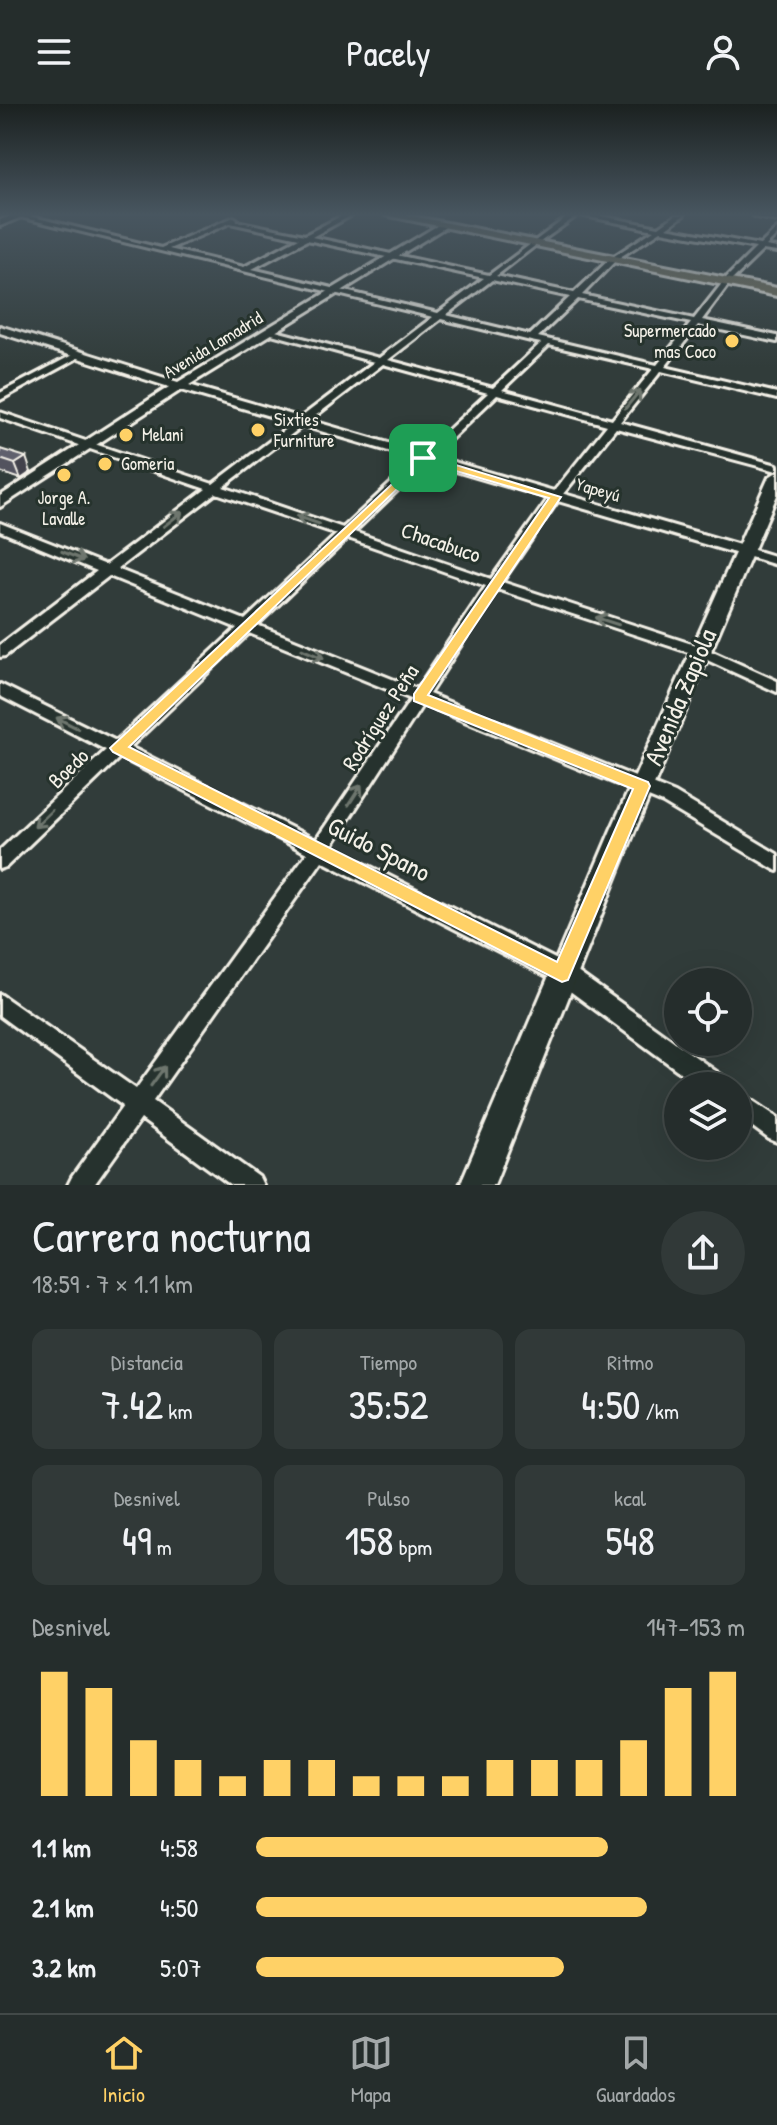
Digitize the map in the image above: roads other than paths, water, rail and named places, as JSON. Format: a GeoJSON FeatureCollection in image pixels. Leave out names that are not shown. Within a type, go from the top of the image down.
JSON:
{"type":"FeatureCollection","features":[{"type":"Feature","properties":{"kind":"main road"},"geometry":{"type":"LineString","coordinates":[[654,265],[777,290]]}},
{"type":"Feature","properties":{"kind":"main road","name":"Avenida Zapiola"},"geometry":{"type":"LineString","coordinates":[[477,1185],[562,973],[633,782],[699,651],[777,477]]}},
{"type":"Feature","properties":{"kind":"street"},"geometry":{"type":"LineString","coordinates":[[225,265],[777,396]]}},
{"type":"Feature","properties":{"kind":"street"},"geometry":{"type":"LineString","coordinates":[[244,270],[253,265]]}},
{"type":"Feature","properties":{"kind":"street","name":"Avenida Lamadrid"},"geometry":{"type":"LineString","coordinates":[[0,503],[179,386],[381,265]]}},
{"type":"Feature","properties":{"kind":"street"},"geometry":{"type":"LineString","coordinates":[[436,265],[777,339]]}},
{"type":"Feature","properties":{"kind":"street"},"geometry":{"type":"LineString","coordinates":[[0,652],[507,265]]}},
{"type":"Feature","properties":{"kind":"street"},"geometry":{"type":"LineString","coordinates":[[531,338],[608,265]]}},
{"type":"Feature","properties":{"kind":"street","name":"Rodríguez Peña"},"geometry":{"type":"LineString","coordinates":[[80,1185],[319,850],[555,497],[743,265]]}},
{"type":"Feature","properties":{"kind":"street","name":"Yapeyú"},"geometry":{"type":"LineString","coordinates":[[0,329],[179,386],[777,561]]}},
{"type":"Feature","properties":{"kind":"street"},"geometry":{"type":"LineString","coordinates":[[271,331],[777,468]]}},
{"type":"Feature","properties":{"kind":"street","name":"Boedo"},"geometry":{"type":"LineString","coordinates":[[0,861],[343,532],[547,342]]}},
{"type":"Feature","properties":{"kind":"street"},"geometry":{"type":"LineString","coordinates":[[0,397],[81,354]]}},
{"type":"Feature","properties":{"kind":"street","name":"Chacabuco"},"geometry":{"type":"LineString","coordinates":[[0,415],[699,651],[777,687]]}},
{"type":"Feature","properties":{"kind":"street"},"geometry":{"type":"LineString","coordinates":[[0,527],[633,782],[669,798],[777,863]]}},
{"type":"Feature","properties":{"kind":"street","name":"Guido Spano"},"geometry":{"type":"LineString","coordinates":[[0,689],[562,973],[698,1072]]}},
{"type":"Feature","properties":{"kind":"street"},"geometry":{"type":"LineString","coordinates":[[0,1004],[251,1185]]}},
{"type":"Feature","properties":{"kind":"street"},"geometry":{"type":"LineString","coordinates":[[752,1112],[777,1131]]}},
{"type":"Feature","properties":{"kind":"place","name":"Supermercado mas Coco"},"geometry":{"type":"Point","coordinates":[732,341]}},
{"type":"Feature","properties":{"kind":"place","name":"Sixties Furniture"},"geometry":{"type":"Point","coordinates":[258,430]}},
{"type":"Feature","properties":{"kind":"place","name":"Melani"},"geometry":{"type":"Point","coordinates":[126,435]}},
{"type":"Feature","properties":{"kind":"place","name":"Gomeria"},"geometry":{"type":"Point","coordinates":[105,464]}},
{"type":"Feature","properties":{"kind":"place","name":"Jorge A. Lavalle"},"geometry":{"type":"Point","coordinates":[64,475]}}]}
